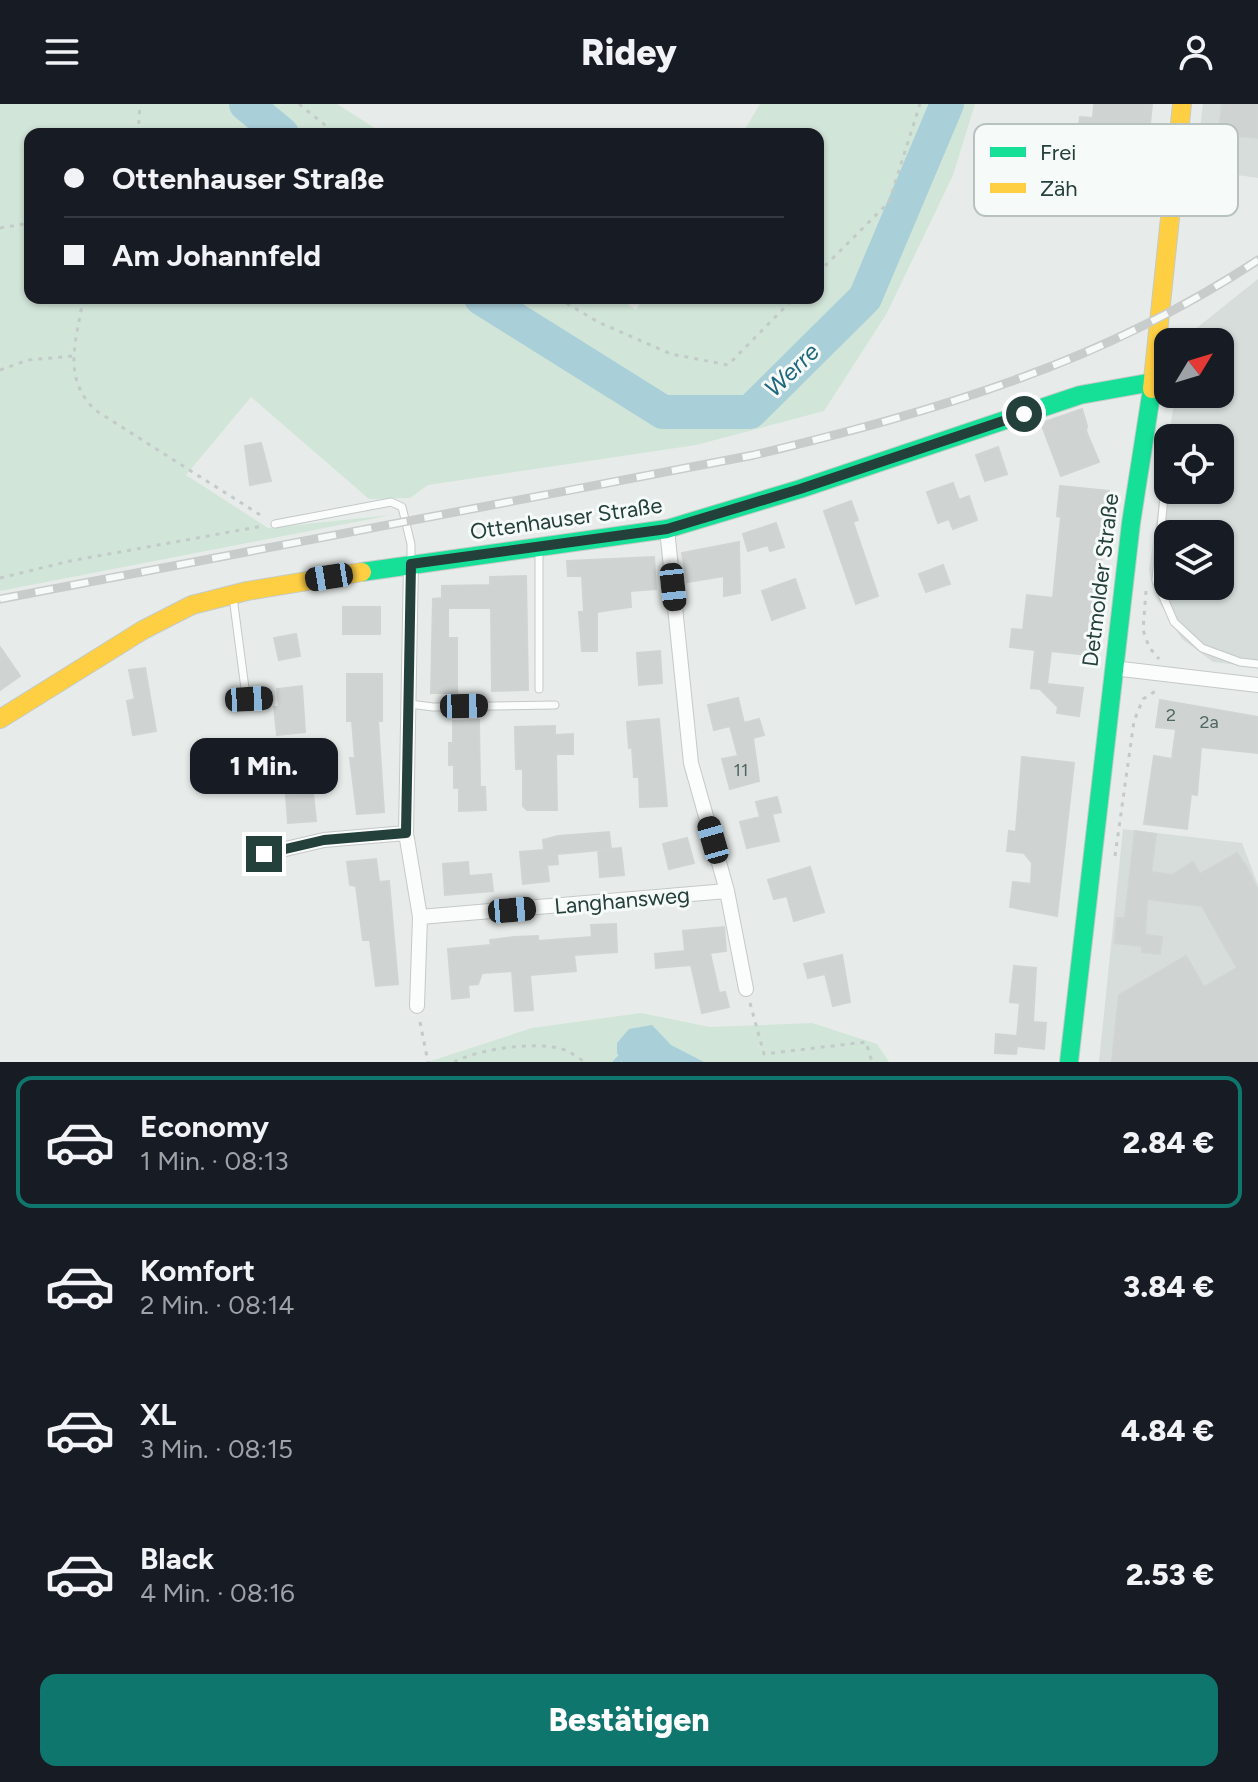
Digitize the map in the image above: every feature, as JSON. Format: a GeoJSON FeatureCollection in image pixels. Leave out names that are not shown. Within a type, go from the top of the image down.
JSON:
{"type":"FeatureCollection","features":[{"type":"Feature","properties":{"kind":"street","name":"Detmolder Straße"},"geometry":{"type":"LineString","coordinates":[[1180,124],[1182,104]]}},
{"type":"Feature","properties":{"kind":"street","name":"Detmolder Straße"},"geometry":{"type":"LineString","coordinates":[[1069,1062],[1113,668],[1153,382],[1170,216]]}},
{"type":"Feature","properties":{"kind":"street","name":"Ottenhauser Straße"},"geometry":{"type":"LineString","coordinates":[[0,719],[143,630],[192,605],[232,594],[411,564],[667,529],[800,489],[1080,395],[1153,382]]}},
{"type":"Feature","properties":{"kind":"street"},"geometry":{"type":"LineString","coordinates":[[667,529],[691,763],[727,891],[746,989]]}},
{"type":"Feature","properties":{"kind":"street"},"geometry":{"type":"LineString","coordinates":[[411,564],[406,833],[420,917],[417,1006]]}},
{"type":"Feature","properties":{"kind":"street"},"geometry":{"type":"LineString","coordinates":[[1113,668],[1258,685]]}},
{"type":"Feature","properties":{"kind":"street"},"geometry":{"type":"LineString","coordinates":[[264,854],[324,840],[406,833]]}},
{"type":"Feature","properties":{"kind":"street","name":"Langhansweg"},"geometry":{"type":"LineString","coordinates":[[420,917],[727,891]]}},
{"type":"Feature","properties":{"kind":"lane"},"geometry":{"type":"LineString","coordinates":[[275,524],[391,502],[402,507],[407,520],[411,564]]}},
{"type":"Feature","properties":{"kind":"lane"},"geometry":{"type":"LineString","coordinates":[[1163,504],[1156,580],[1174,622],[1202,648],[1240,662],[1258,664]]}},
{"type":"Feature","properties":{"kind":"lane"},"geometry":{"type":"LineString","coordinates":[[539,546],[539,689]]}},
{"type":"Feature","properties":{"kind":"lane"},"geometry":{"type":"LineString","coordinates":[[232,594],[246,696],[249,699],[270,698]]}},
{"type":"Feature","properties":{"kind":"lane"},"geometry":{"type":"LineString","coordinates":[[409,704],[433,707],[555,705]]}},
{"type":"Feature","properties":{"kind":"path"},"geometry":{"type":"LineString","coordinates":[[138,128],[140,104]]}},
{"type":"Feature","properties":{"kind":"path"},"geometry":{"type":"LineString","coordinates":[[299,104],[329,128]]}},
{"type":"Feature","properties":{"kind":"path"},"geometry":{"type":"LineString","coordinates":[[824,267],[889,202],[920,104]]}},
{"type":"Feature","properties":{"kind":"path"},"geometry":{"type":"LineString","coordinates":[[0,228],[24,224]]}},
{"type":"Feature","properties":{"kind":"path"},"geometry":{"type":"LineString","coordinates":[[82,304],[72,374],[83,398],[95,410],[275,524]]}},
{"type":"Feature","properties":{"kind":"path"},"geometry":{"type":"LineString","coordinates":[[568,304],[598,322],[671,354],[728,365],[788,304]]}},
{"type":"Feature","properties":{"kind":"path"},"geometry":{"type":"LineString","coordinates":[[0,370],[28,360],[75,356]]}},
{"type":"Feature","properties":{"kind":"path"},"geometry":{"type":"LineString","coordinates":[[0,578],[70,561],[275,524]]}},
{"type":"Feature","properties":{"kind":"path"},"geometry":{"type":"LineString","coordinates":[[1114,860],[1134,721],[1143,699],[1157,690],[1159,656],[1149,647],[1143,630],[1146,588]]}},
{"type":"Feature","properties":{"kind":"path"},"geometry":{"type":"LineString","coordinates":[[746,989],[764,1054],[866,1042],[872,1062]]}},
{"type":"Feature","properties":{"kind":"path"},"geometry":{"type":"LineString","coordinates":[[417,1006],[428,1062]]}},
{"type":"Feature","properties":{"kind":"path"},"geometry":{"type":"LineString","coordinates":[[454,1062],[471,1053],[529,1047],[563,1049],[585,1062]]}},
{"type":"Feature","properties":{"kind":"shaded area"},"geometry":{"type":"Polygon","coordinates":[[[1203,104],[1258,104],[1258,178],[1238,175],[1238,124],[1201,124],[1203,104]]]}},
{"type":"Feature","properties":{"kind":"shaded area"},"geometry":{"type":"Polygon","coordinates":[[[1258,279],[1258,667],[1213,662],[1182,639],[1158,600],[1234,600],[1234,520],[1156,520],[1159,504],[1234,504],[1234,424],[1171,424],[1173,408],[1234,408],[1234,328],[1197,328],[1258,279]]]}},
{"type":"Feature","properties":{"kind":"shaded area"},"geometry":{"type":"Polygon","coordinates":[[[1154,537],[1154,594],[1149,570],[1154,537]]]}},
{"type":"Feature","properties":{"kind":"shaded area"},"geometry":{"type":"Polygon","coordinates":[[[1123,829],[1242,843],[1258,885],[1258,1062],[1099,1062],[1123,829]]]}},
{"type":"Feature","properties":{"kind":"green space"},"geometry":{"type":"Polygon","coordinates":[[[0,104],[337,104],[375,128],[24,128],[24,304],[628,304],[636,310],[640,304],[824,304],[824,128],[746,128],[760,104],[975,104],[953,175],[887,313],[824,411],[696,445],[428,485],[410,498],[369,499],[251,397],[186,475],[268,528],[391,515],[0,591],[0,104]]]}},
{"type":"Feature","properties":{"kind":"green space"},"geometry":{"type":"Polygon","coordinates":[[[641,1013],[710,1027],[812,1023],[877,1044],[889,1062],[428,1062],[532,1028],[641,1013]]]}},
{"type":"Feature","properties":{"kind":"water"},"geometry":{"type":"Polygon","coordinates":[[[652,1025],[671,1045],[704,1062],[622,1062],[617,1053],[617,1043],[629,1029],[652,1025]]]}},
{"type":"Feature","properties":{"kind":"building"},"geometry":{"type":"Polygon","coordinates":[[[1094,104],[1152,104],[1150,124],[1079,124],[1080,117],[1093,118],[1094,104]]]}},
{"type":"Feature","properties":{"kind":"building"},"geometry":{"type":"Polygon","coordinates":[[[1222,104],[1258,104],[1258,138],[1238,136],[1238,124],[1220,124],[1222,104]]]}},
{"type":"Feature","properties":{"kind":"building"},"geometry":{"type":"Polygon","coordinates":[[[1082,409],[1086,431],[1099,462],[1061,476],[1041,423],[1082,409]]]}},
{"type":"Feature","properties":{"kind":"building"},"geometry":{"type":"Polygon","coordinates":[[[261,443],[271,481],[250,485],[245,446],[261,443]]]}},
{"type":"Feature","properties":{"kind":"building"},"geometry":{"type":"Polygon","coordinates":[[[998,447],[1007,474],[985,481],[976,455],[998,447]]]}},
{"type":"Feature","properties":{"kind":"building"},"geometry":{"type":"Polygon","coordinates":[[[953,483],[959,500],[969,496],[977,520],[953,529],[949,519],[938,523],[927,492],[953,483]]]}},
{"type":"Feature","properties":{"kind":"building"},"geometry":{"type":"Polygon","coordinates":[[[1060,486],[1109,491],[1096,611],[1101,612],[1096,656],[1051,651],[1047,684],[1083,688],[1079,716],[1057,713],[1058,707],[1040,689],[1031,688],[1035,650],[1010,647],[1012,629],[1023,630],[1027,595],[1053,598],[1061,517],[1057,516],[1060,486]]]}},
{"type":"Feature","properties":{"kind":"building"},"geometry":{"type":"Polygon","coordinates":[[[851,501],[858,520],[853,522],[878,596],[856,604],[824,511],[851,501]]]}},
{"type":"Feature","properties":{"kind":"building"},"geometry":{"type":"Polygon","coordinates":[[[776,523],[784,547],[770,551],[768,545],[748,551],[743,534],[776,523]]]}},
{"type":"Feature","properties":{"kind":"building"},"geometry":{"type":"Polygon","coordinates":[[[739,542],[740,593],[724,596],[724,576],[687,582],[682,553],[739,542]]]}},
{"type":"Feature","properties":{"kind":"building"},"geometry":{"type":"Polygon","coordinates":[[[654,557],[656,589],[630,591],[631,607],[597,612],[597,651],[582,651],[579,612],[584,612],[582,576],[568,576],[567,561],[654,557]]]}},
{"type":"Feature","properties":{"kind":"building"},"geometry":{"type":"Polygon","coordinates":[[[943,565],[950,584],[926,592],[919,574],[943,565]]]}},
{"type":"Feature","properties":{"kind":"building"},"geometry":{"type":"Polygon","coordinates":[[[526,576],[528,690],[492,691],[491,608],[448,608],[448,638],[457,638],[457,693],[431,693],[433,599],[442,598],[442,586],[490,585],[490,577],[526,576]]]}},
{"type":"Feature","properties":{"kind":"building"},"geometry":{"type":"Polygon","coordinates":[[[795,579],[805,608],[772,620],[762,591],[795,579]]]}},
{"type":"Feature","properties":{"kind":"building"},"geometry":{"type":"Polygon","coordinates":[[[343,607],[380,607],[380,634],[343,634],[343,607]]]}},
{"type":"Feature","properties":{"kind":"building"},"geometry":{"type":"Polygon","coordinates":[[[296,634],[300,656],[279,660],[274,638],[296,634]]]}},
{"type":"Feature","properties":{"kind":"building"},"geometry":{"type":"Polygon","coordinates":[[[0,647],[20,676],[0,690],[0,647]]]}},
{"type":"Feature","properties":{"kind":"building"},"geometry":{"type":"Polygon","coordinates":[[[660,651],[662,683],[639,685],[637,653],[660,651]]]}},
{"type":"Feature","properties":{"kind":"building"},"geometry":{"type":"Polygon","coordinates":[[[145,668],[156,731],[133,735],[127,701],[135,699],[129,670],[145,668]]]}},
{"type":"Feature","properties":{"kind":"building"},"geometry":{"type":"Polygon","coordinates":[[[347,674],[382,674],[382,721],[378,721],[384,812],[357,814],[350,758],[355,758],[352,721],[347,721],[347,674]]]}},
{"type":"Feature","properties":{"kind":"building"},"geometry":{"type":"Polygon","coordinates":[[[302,686],[305,732],[277,735],[274,707],[279,707],[277,689],[302,686]]]}},
{"type":"Feature","properties":{"kind":"building"},"geometry":{"type":"Polygon","coordinates":[[[738,698],[744,723],[759,719],[764,735],[753,738],[759,781],[730,789],[722,759],[738,756],[730,726],[714,730],[708,705],[738,698]]]}},
{"type":"Feature","properties":{"kind":"building"},"geometry":{"type":"Polygon","coordinates":[[[1160,700],[1258,717],[1258,753],[1201,747],[1197,795],[1191,794],[1187,829],[1144,824],[1154,756],[1172,759],[1176,729],[1156,727],[1160,700]]]}},
{"type":"Feature","properties":{"kind":"building"},"geometry":{"type":"Polygon","coordinates":[[[659,719],[667,806],[640,807],[639,777],[634,777],[627,722],[659,719]]]}},
{"type":"Feature","properties":{"kind":"building"},"geometry":{"type":"Polygon","coordinates":[[[479,720],[480,787],[485,787],[486,810],[459,811],[459,788],[454,788],[454,765],[449,765],[453,721],[479,720]]]}},
{"type":"Feature","properties":{"kind":"building"},"geometry":{"type":"Polygon","coordinates":[[[555,726],[555,735],[573,734],[573,754],[556,754],[557,810],[527,810],[523,806],[523,769],[516,769],[515,727],[555,726]]]}},
{"type":"Feature","properties":{"kind":"building"},"geometry":{"type":"Polygon","coordinates":[[[1022,757],[1074,763],[1057,916],[1010,907],[1013,882],[1031,884],[1032,863],[1024,853],[1007,851],[1009,831],[1016,832],[1022,757]]]}},
{"type":"Feature","properties":{"kind":"building"},"geometry":{"type":"Polygon","coordinates":[[[313,793],[316,821],[288,823],[286,795],[313,793]]]}},
{"type":"Feature","properties":{"kind":"building"},"geometry":{"type":"Polygon","coordinates":[[[777,797],[781,812],[760,817],[756,802],[777,797]]]}},
{"type":"Feature","properties":{"kind":"building"},"geometry":{"type":"Polygon","coordinates":[[[772,814],[779,841],[747,848],[740,822],[772,814]]]}},
{"type":"Feature","properties":{"kind":"building"},"geometry":{"type":"Polygon","coordinates":[[[1135,831],[1156,834],[1151,872],[1172,875],[1193,862],[1200,874],[1237,853],[1246,866],[1258,891],[1258,1062],[1112,1062],[1119,995],[1186,956],[1204,987],[1237,968],[1202,906],[1147,899],[1145,935],[1162,937],[1160,954],[1142,952],[1142,946],[1115,943],[1117,918],[1125,918],[1135,831]]]}},
{"type":"Feature","properties":{"kind":"building"},"geometry":{"type":"Polygon","coordinates":[[[609,832],[611,849],[557,854],[558,864],[547,865],[549,881],[523,884],[520,852],[544,850],[543,840],[558,836],[609,832]]]}},
{"type":"Feature","properties":{"kind":"building"},"geometry":{"type":"Polygon","coordinates":[[[687,838],[694,863],[669,869],[663,844],[687,838]]]}},
{"type":"Feature","properties":{"kind":"building"},"geometry":{"type":"Polygon","coordinates":[[[621,848],[624,875],[600,877],[598,850],[621,848]]]}},
{"type":"Feature","properties":{"kind":"building"},"geometry":{"type":"Polygon","coordinates":[[[376,859],[379,882],[389,881],[398,984],[376,986],[370,940],[363,940],[356,886],[350,885],[347,862],[376,859]]]}},
{"type":"Feature","properties":{"kind":"building"},"geometry":{"type":"Polygon","coordinates":[[[468,862],[469,876],[491,874],[493,891],[445,895],[443,864],[468,862]]]}},
{"type":"Feature","properties":{"kind":"building"},"geometry":{"type":"Polygon","coordinates":[[[810,867],[824,912],[794,921],[787,896],[774,899],[768,880],[810,867]]]}},
{"type":"Feature","properties":{"kind":"building"},"geometry":{"type":"Polygon","coordinates":[[[616,924],[617,952],[574,955],[576,971],[530,975],[533,1010],[515,1011],[512,971],[482,973],[478,984],[468,985],[469,997],[452,999],[448,949],[491,945],[490,940],[514,937],[538,936],[538,941],[592,937],[591,925],[616,924]]]}},
{"type":"Feature","properties":{"kind":"building"},"geometry":{"type":"Polygon","coordinates":[[[724,927],[726,951],[710,953],[719,993],[725,992],[729,1007],[702,1013],[691,965],[656,968],[655,954],[685,951],[683,931],[724,927]]]}},
{"type":"Feature","properties":{"kind":"building"},"geometry":{"type":"Polygon","coordinates":[[[842,955],[850,1002],[833,1006],[825,974],[808,978],[804,964],[842,955]]]}},
{"type":"Feature","properties":{"kind":"building"},"geometry":{"type":"Polygon","coordinates":[[[1014,966],[1036,968],[1033,1022],[1046,1023],[1044,1049],[1017,1046],[1016,1054],[995,1053],[996,1034],[1017,1036],[1020,1003],[1010,1002],[1014,966]]]}},
{"type":"Feature","properties":{"kind":"waterway","name":"Werre"},"geometry":{"type":"LineString","coordinates":[[246,104],[275,128]]}},
{"type":"Feature","properties":{"kind":"waterway","name":"Werre"},"geometry":{"type":"LineString","coordinates":[[491,304],[663,412],[750,412],[865,298],[947,104]]}},
{"type":"Feature","properties":{"kind":"waterway"},"geometry":{"type":"LineString","coordinates":[[616,1062],[619,1059]]}},
{"type":"Feature","properties":{"kind":"railway"},"geometry":{"type":"LineString","coordinates":[[0,599],[754,455],[887,421],[1015,380],[1077,356],[1138,328],[1258,260]]}},
{"type":"Feature","properties":{"kind":"traffic: fast"},"geometry":{"type":"LineString","coordinates":[[362,572],[667,529],[800,489],[1080,395],[1153,382]]}},
{"type":"Feature","properties":{"kind":"traffic: fast"},"geometry":{"type":"LineString","coordinates":[[1069,1062],[1131,523],[1152,389]]}},
{"type":"Feature","properties":{"kind":"traffic: slow"},"geometry":{"type":"LineString","coordinates":[[1180,124],[1182,104]]}},
{"type":"Feature","properties":{"kind":"traffic: slow"},"geometry":{"type":"LineString","coordinates":[[1152,389],[1170,216]]}},
{"type":"Feature","properties":{"kind":"traffic: slow"},"geometry":{"type":"LineString","coordinates":[[0,719],[143,630],[192,605],[247,591],[362,572]]}},
{"type":"Feature","properties":{"kind":"route"},"geometry":{"type":"LineString","coordinates":[[264,854],[324,840],[406,833],[411,564],[667,529],[800,489],[1024,414]]}}]}
